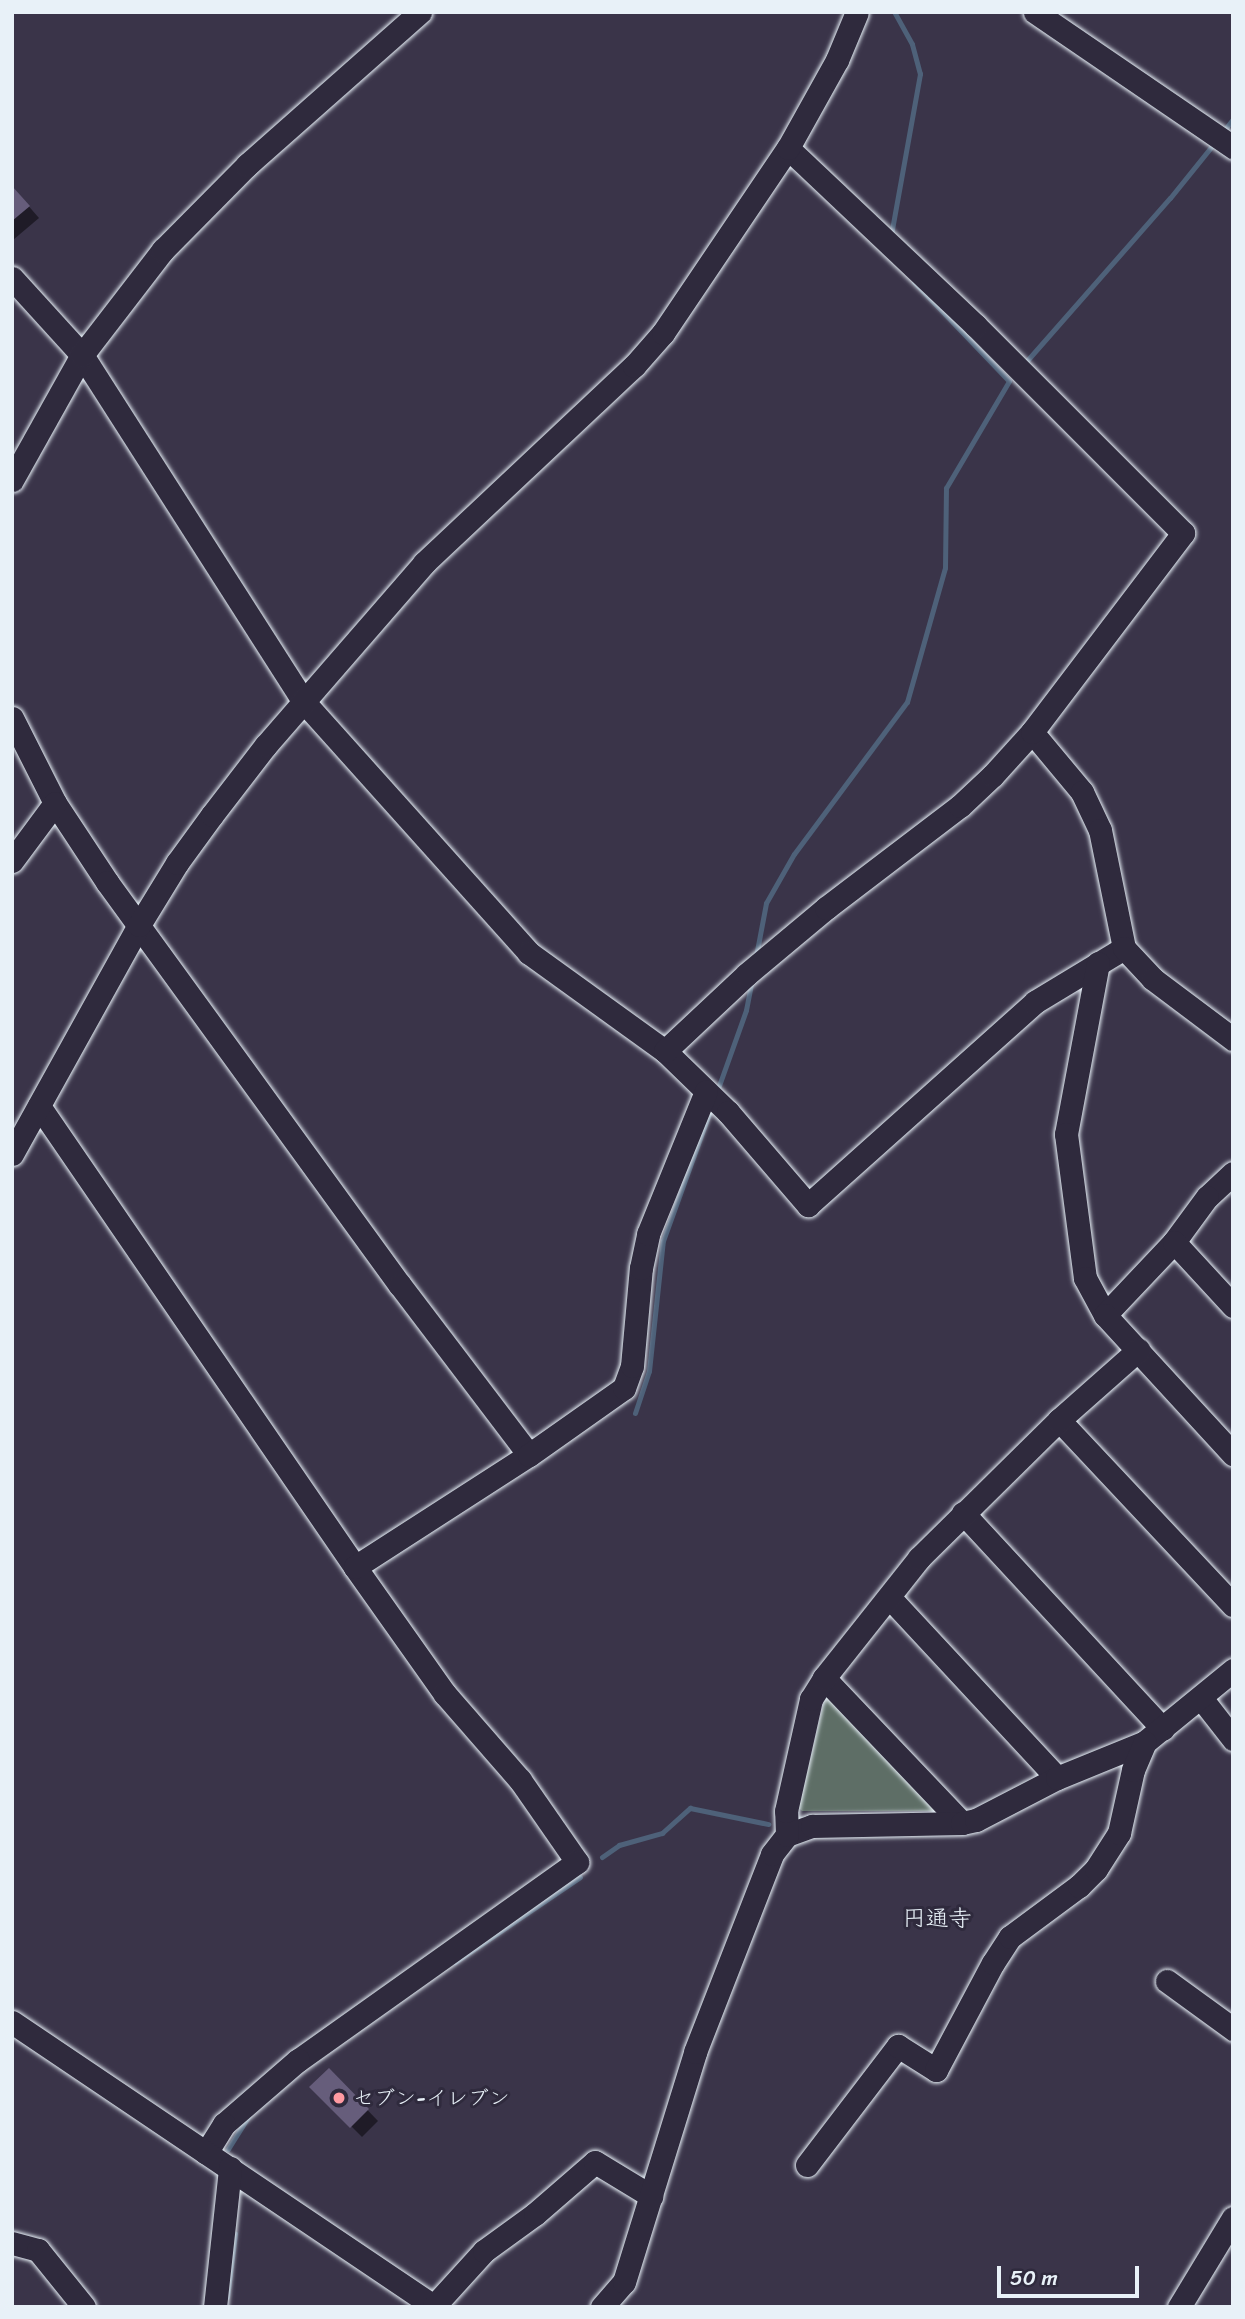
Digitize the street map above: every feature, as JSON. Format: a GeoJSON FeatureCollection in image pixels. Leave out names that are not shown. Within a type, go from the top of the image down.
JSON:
{"type":"FeatureCollection","features":[{"type":"Feature","properties":{"kind":"street"},"geometry":{"type":"LineString","coordinates":[[12,480],[82,355],[163,250],[247,165],[419,12]]}},
{"type":"Feature","properties":{"kind":"street"},"geometry":{"type":"LineString","coordinates":[[12,1154],[139,925],[177,863],[212,815],[303,701],[456,530],[634,366],[656,341],[788,148],[837,60],[856,12]]}},
{"type":"Feature","properties":{"kind":"street"},"geometry":{"type":"LineString","coordinates":[[1035,12],[1233,147]]}},
{"type":"Feature","properties":{"kind":"street"},"geometry":{"type":"LineString","coordinates":[[665,1051],[747,974],[826,908],[960,806],[993,775],[1032,732],[1183,533],[975,325],[788,148]]}},
{"type":"Feature","properties":{"kind":"street"},"geometry":{"type":"LineString","coordinates":[[12,278],[82,355],[303,701],[529,953],[665,1051],[706,1091],[808,1205],[1035,1002],[1124,948]]}},
{"type":"Feature","properties":{"kind":"street"},"geometry":{"type":"LineString","coordinates":[[12,718],[55,803],[139,925],[400,1285],[529,1455]]}},
{"type":"Feature","properties":{"kind":"street"},"geometry":{"type":"LineString","coordinates":[[1032,732],[1082,792],[1100,830],[1124,948],[1153,979],[1233,1039]]}},
{"type":"Feature","properties":{"kind":"street"},"geometry":{"type":"LineString","coordinates":[[12,861],[55,803]]}},
{"type":"Feature","properties":{"kind":"street"},"geometry":{"type":"LineString","coordinates":[[1098,964],[1066,1134],[1085,1278],[1105,1315],[1233,1454]]}},
{"type":"Feature","properties":{"kind":"street"},"geometry":{"type":"LineString","coordinates":[[355,1567],[529,1455],[624,1388],[630,1378],[641,1268],[648,1234],[706,1091]]}},
{"type":"Feature","properties":{"kind":"street"},"geometry":{"type":"LineString","coordinates":[[39,1106],[355,1567],[445,1693],[520,1780],[577,1862],[298,2060],[224,2124],[206,2153]]}},
{"type":"Feature","properties":{"kind":"street"},"geometry":{"type":"LineString","coordinates":[[1105,1315],[1174,1242],[1207,1197],[1233,1173]]}},
{"type":"Feature","properties":{"kind":"street"},"geometry":{"type":"LineString","coordinates":[[1174,1242],[1233,1306]]}},
{"type":"Feature","properties":{"kind":"street"},"geometry":{"type":"LineString","coordinates":[[786,1835],[786,1811],[811,1699],[824,1678],[919,1558],[1059,1420],[1139,1350]]}},
{"type":"Feature","properties":{"kind":"street"},"geometry":{"type":"LineString","coordinates":[[1059,1420],[1233,1605]]}},
{"type":"Feature","properties":{"kind":"street"},"geometry":{"type":"LineString","coordinates":[[963,1513],[1154,1735]]}},
{"type":"Feature","properties":{"kind":"street"},"geometry":{"type":"LineString","coordinates":[[888,1597],[1057,1778]]}},
{"type":"Feature","properties":{"kind":"street"},"geometry":{"type":"LineString","coordinates":[[603,2307],[624,2282],[703,2030],[772,1854],[786,1835],[812,1826],[962,1823],[976,1820],[1057,1778],[1154,1735],[1233,1670]]}},
{"type":"Feature","properties":{"kind":"street"},"geometry":{"type":"LineString","coordinates":[[824,1678],[962,1823]]}},
{"type":"Feature","properties":{"kind":"street"},"geometry":{"type":"LineString","coordinates":[[1201,1698],[1233,1739]]}},
{"type":"Feature","properties":{"kind":"street"},"geometry":{"type":"LineString","coordinates":[[807,2165],[898,2046],[936,2070],[993,1963],[1010,1937],[1079,1886],[1096,1869],[1119,1833],[1133,1770],[1154,1735]]}},
{"type":"Feature","properties":{"kind":"street"},"geometry":{"type":"LineString","coordinates":[[1167,1981],[1233,2029]]}},
{"type":"Feature","properties":{"kind":"street"},"geometry":{"type":"LineString","coordinates":[[12,2022],[435,2306],[484,2251],[536,2214],[594,2162],[651,2196]]}},
{"type":"Feature","properties":{"kind":"street"},"geometry":{"type":"LineString","coordinates":[[215,2307],[230,2168]]}},
{"type":"Feature","properties":{"kind":"street"},"geometry":{"type":"LineString","coordinates":[[1179,2307],[1233,2218]]}},
{"type":"Feature","properties":{"kind":"street"},"geometry":{"type":"LineString","coordinates":[[16,2249],[38,2250],[84,2307]]}},
{"type":"Feature","properties":{"kind":"green space"},"geometry":{"type":"Polygon","coordinates":[[[832,1692],[937,1811],[802,1811],[799,1808],[824,1701],[832,1692]]]}},
{"type":"Feature","properties":{"kind":"building"},"geometry":{"type":"Polygon","coordinates":[[[12,186],[30,206],[12,221],[12,186]]]}},
{"type":"Feature","properties":{"kind":"building","name":"セブン-イレブン"},"geometry":{"type":"Polygon","coordinates":[[[329,2068],[369,2109],[350,2128],[309,2087],[329,2068]]]}},
{"type":"Feature","properties":{"kind":"waterway"},"geometry":{"type":"LineString","coordinates":[[891,235],[920,74],[912,44],[894,12]]}},
{"type":"Feature","properties":{"kind":"waterway"},"geometry":{"type":"LineString","coordinates":[[1222,133],[1233,119]]}},
{"type":"Feature","properties":{"kind":"waterway"},"geometry":{"type":"LineString","coordinates":[[1024,364],[1170,198],[1216,141]]}},
{"type":"Feature","properties":{"kind":"waterway"},"geometry":{"type":"LineString","coordinates":[[756,956],[766,903],[794,854],[907,702],[945,568],[946,488],[1009,381],[914,282]]}},
{"type":"Feature","properties":{"kind":"waterway"},"geometry":{"type":"LineString","coordinates":[[716,1094],[746,1010],[752,980]]}},
{"type":"Feature","properties":{"kind":"waterway"},"geometry":{"type":"LineString","coordinates":[[635,1413],[649,1371],[663,1241],[709,1113]]}},
{"type":"Feature","properties":{"kind":"waterway"},"geometry":{"type":"LineString","coordinates":[[602,1857],[619,1845],[662,1833],[690,1808],[768,1824]]}},
{"type":"Feature","properties":{"kind":"waterway"},"geometry":{"type":"LineString","coordinates":[[455,1962],[580,1877]]}},
{"type":"Feature","properties":{"kind":"waterway"},"geometry":{"type":"LineString","coordinates":[[228,2149],[249,2116]]}},
{"type":"Feature","properties":{"kind":"waterway"},"geometry":{"type":"LineString","coordinates":[[227,2297],[235,2234]]}},
{"type":"Feature","properties":{"kind":"place","name":"セブン-イレブン"},"geometry":{"type":"Point","coordinates":[339,2098]}},
{"type":"Feature","properties":{"kind":"district","name":"円通寺"},"geometry":{"type":"Point","coordinates":[937,1919]}}]}
